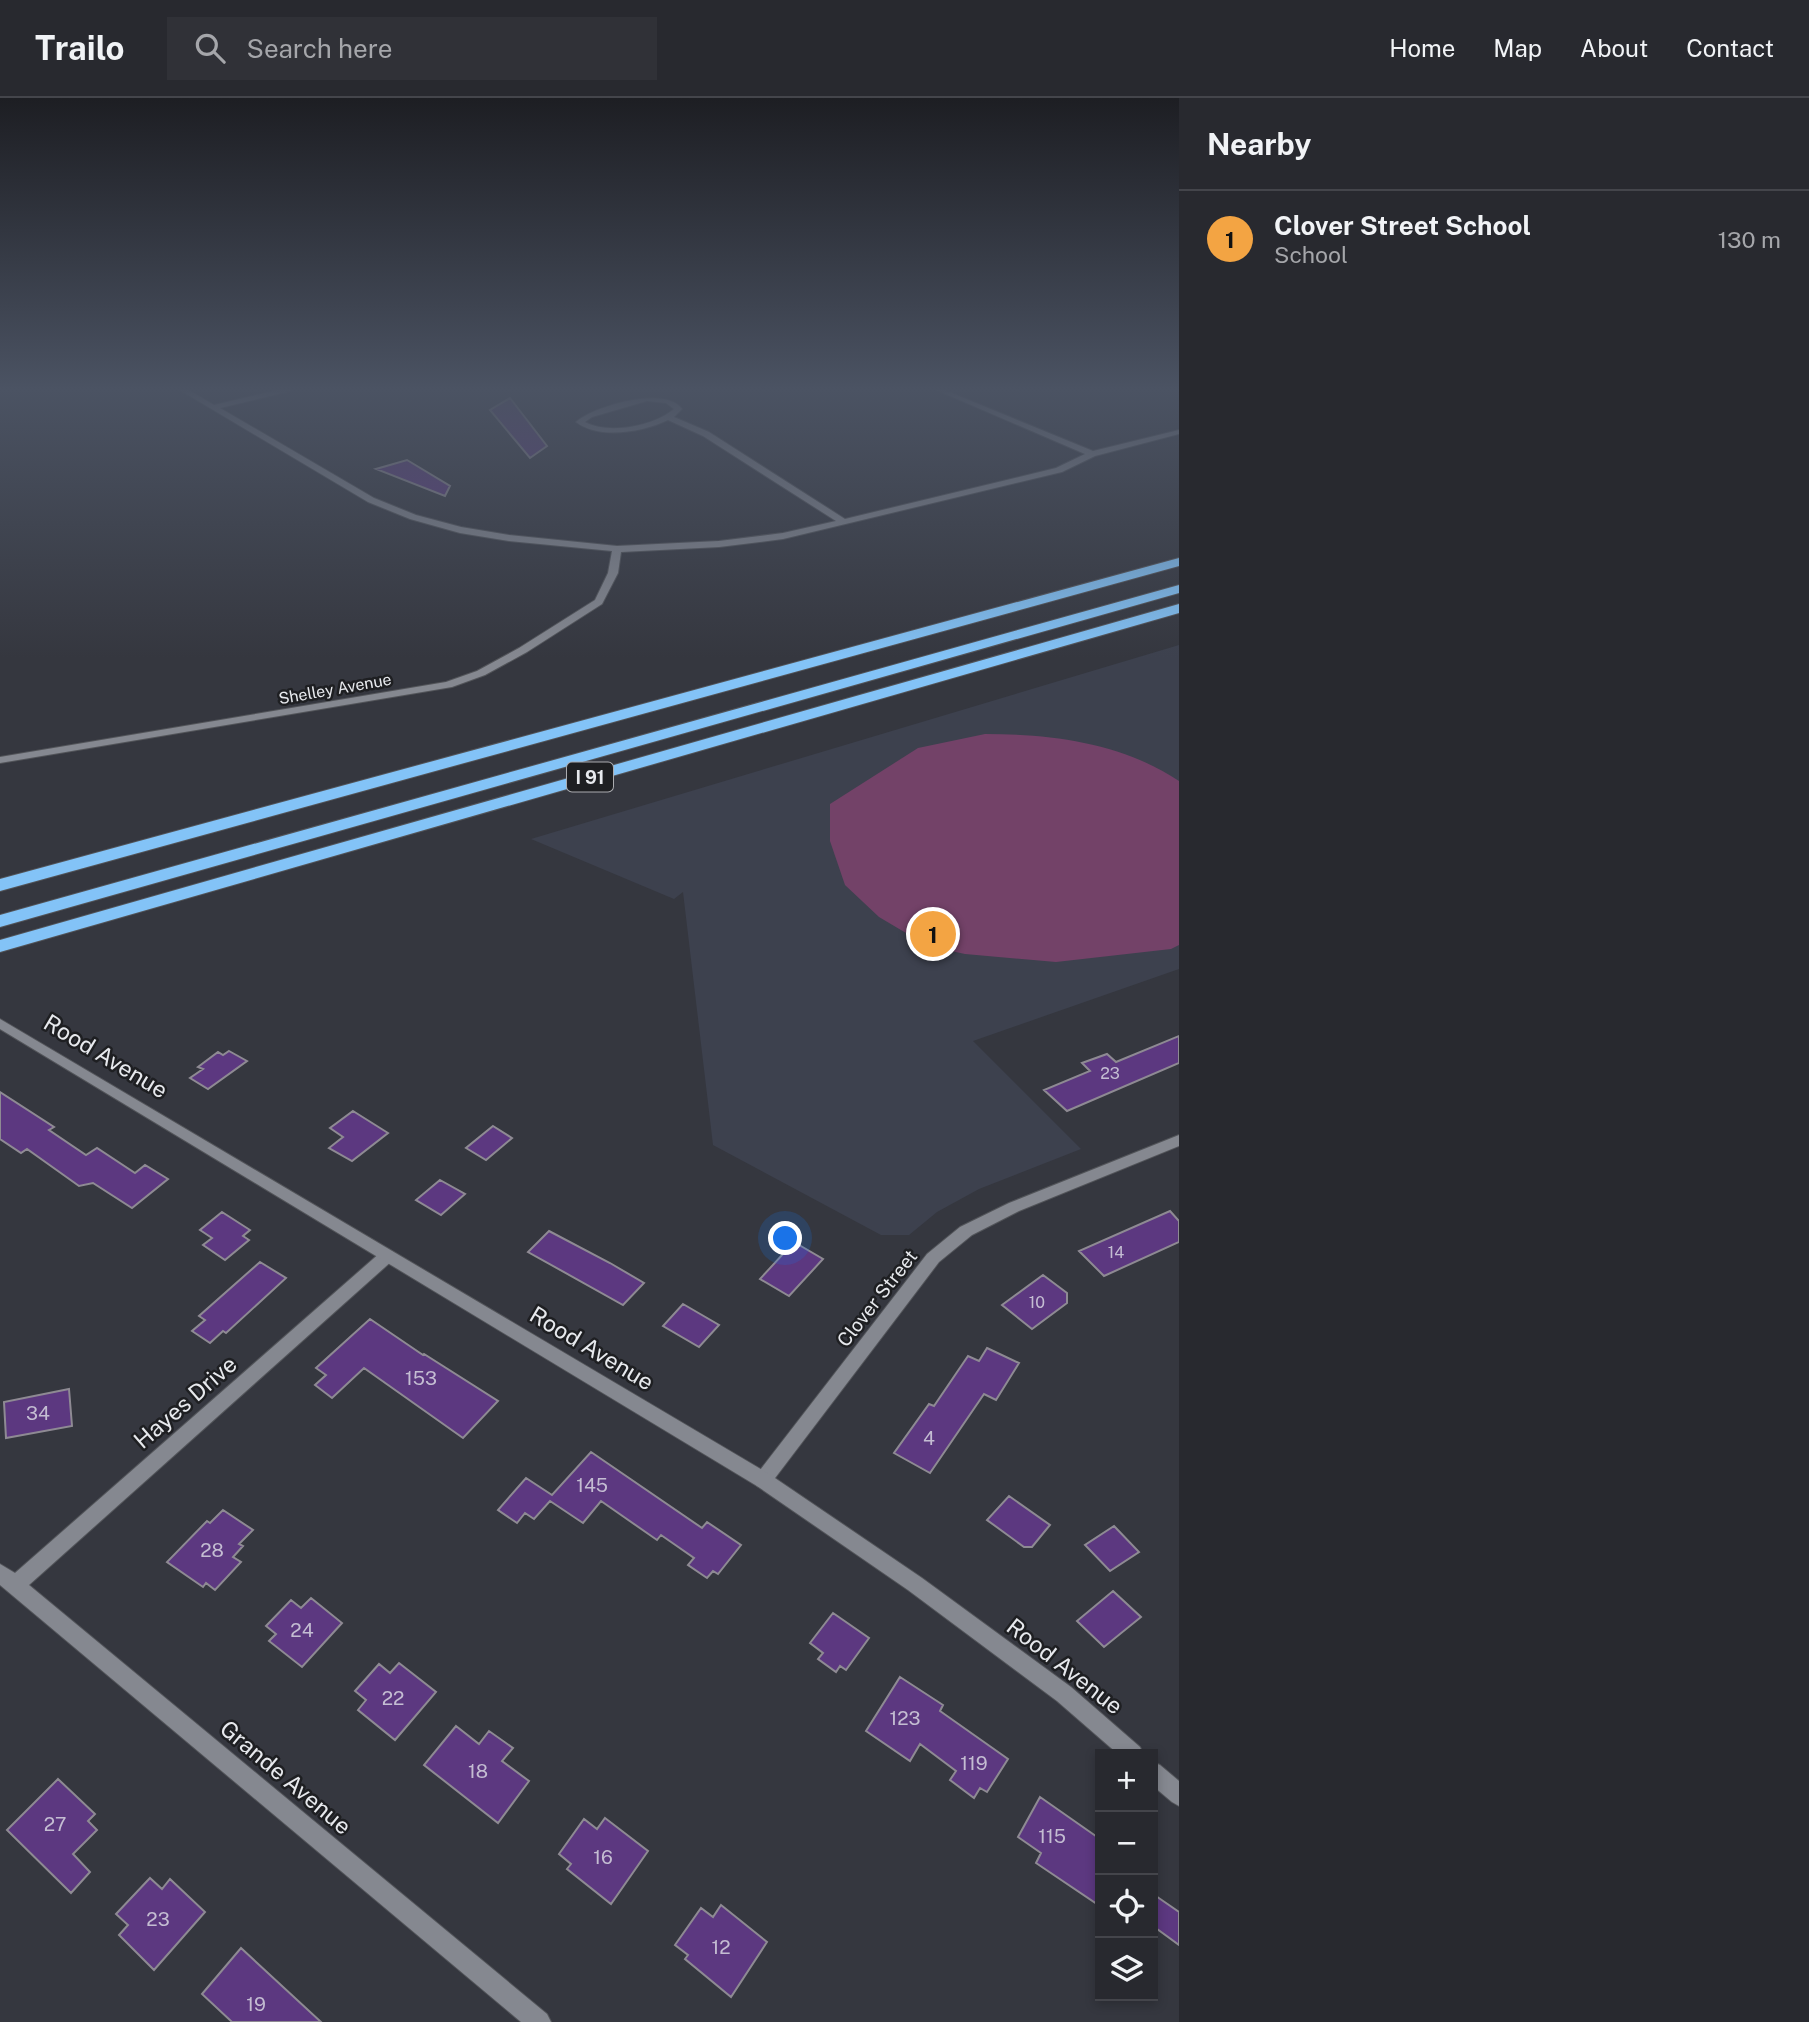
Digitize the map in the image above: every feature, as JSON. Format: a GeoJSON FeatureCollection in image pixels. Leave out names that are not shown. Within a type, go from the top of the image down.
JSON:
{"type":"FeatureCollection","features":[{"type":"Feature","properties":{"kind":"highway"},"geometry":{"type":"LineString","coordinates":[[0,885],[1179,562]]}},
{"type":"Feature","properties":{"kind":"highway"},"geometry":{"type":"LineString","coordinates":[[0,908],[1179,580]]}},
{"type":"Feature","properties":{"kind":"highway"},"geometry":{"type":"LineString","coordinates":[[0,921],[1179,589]]}},
{"type":"Feature","properties":{"kind":"highway","name":"I 91"},"geometry":{"type":"LineString","coordinates":[[0,946],[1179,608]]}},
{"type":"Feature","properties":{"kind":"street"},"geometry":{"type":"LineString","coordinates":[[336,479],[372,500],[413,517],[460,530],[617,549],[719,544],[783,536],[1023,479]]}},
{"type":"Feature","properties":{"kind":"street"},"geometry":{"type":"LineString","coordinates":[[776,479],[844,522]]}},
{"type":"Feature","properties":{"kind":"street","name":"Shelley Avenue"},"geometry":{"type":"LineString","coordinates":[[0,760],[448,685],[481,673],[523,650],[599,602],[612,573],[617,549]]}},
{"type":"Feature","properties":{"kind":"street","name":"Rood Avenue"},"geometry":{"type":"LineString","coordinates":[[0,1023],[763,1480],[915,1584],[1065,1694],[1127,1749]]}},
{"type":"Feature","properties":{"kind":"street","name":"Clover Street"},"geometry":{"type":"LineString","coordinates":[[763,1480],[933,1258],[966,1231],[1014,1207],[1179,1139]]}},
{"type":"Feature","properties":{"kind":"street","name":"Hayes Drive"},"geometry":{"type":"LineString","coordinates":[[8,1579],[387,1256]]}},
{"type":"Feature","properties":{"kind":"street","name":"Grande Avenue"},"geometry":{"type":"LineString","coordinates":[[8,1579],[539,2022]]}},
{"type":"Feature","properties":{"kind":"street"},"geometry":{"type":"LineString","coordinates":[[1158,1777],[1179,1796]]}},
{"type":"Feature","properties":{"kind":"shaded area"},"geometry":{"type":"Polygon","coordinates":[[[1179,645],[1179,969],[973,1041],[1081,1149],[979,1189],[937,1212],[909,1235],[881,1235],[713,1145],[683,892],[674,899],[531,839],[1179,645]]]}},
{"type":"Feature","properties":{"kind":"shaded area"},"geometry":{"type":"Polygon","coordinates":[[[985,734],[1036,736],[1086,743],[1134,758],[1179,781],[1179,945],[1171,949],[1056,962],[965,954],[928,946],[879,917],[845,885],[830,841],[830,804],[918,748],[985,734]]]}},
{"type":"Feature","properties":{"kind":"building"},"geometry":{"type":"Polygon","coordinates":[[[401,479],[438,479],[450,486],[445,496],[401,479]]]}},
{"type":"Feature","properties":{"kind":"building"},"geometry":{"type":"Polygon","coordinates":[[[1179,1036],[1179,1063],[1067,1111],[1044,1090],[1090,1071],[1082,1063],[1107,1054],[1116,1062],[1179,1036]]]}},
{"type":"Feature","properties":{"kind":"building"},"geometry":{"type":"Polygon","coordinates":[[[229,1051],[247,1061],[208,1089],[190,1078],[203,1069],[198,1067],[218,1052],[223,1055],[229,1051]]]}},
{"type":"Feature","properties":{"kind":"building"},"geometry":{"type":"Polygon","coordinates":[[[0,1092],[54,1127],[49,1130],[86,1155],[97,1148],[135,1173],[145,1165],[168,1179],[132,1208],[93,1183],[79,1186],[27,1149],[21,1153],[0,1139],[0,1092]]]}},
{"type":"Feature","properties":{"kind":"building"},"geometry":{"type":"Polygon","coordinates":[[[353,1111],[388,1133],[352,1161],[329,1148],[343,1137],[330,1128],[353,1111]]]}},
{"type":"Feature","properties":{"kind":"building"},"geometry":{"type":"Polygon","coordinates":[[[493,1126],[512,1138],[486,1160],[466,1148],[493,1126]]]}},
{"type":"Feature","properties":{"kind":"building"},"geometry":{"type":"Polygon","coordinates":[[[440,1180],[465,1194],[441,1215],[416,1200],[440,1180]]]}},
{"type":"Feature","properties":{"kind":"building"},"geometry":{"type":"Polygon","coordinates":[[[1170,1211],[1179,1221],[1179,1242],[1104,1276],[1079,1251],[1170,1211]]]}},
{"type":"Feature","properties":{"kind":"building"},"geometry":{"type":"Polygon","coordinates":[[[222,1212],[250,1230],[243,1236],[249,1240],[225,1260],[203,1245],[212,1238],[200,1230],[222,1212]]]}},
{"type":"Feature","properties":{"kind":"building"},"geometry":{"type":"Polygon","coordinates":[[[549,1231],[644,1283],[623,1305],[528,1252],[549,1231]]]}},
{"type":"Feature","properties":{"kind":"building"},"geometry":{"type":"Polygon","coordinates":[[[794,1242],[823,1259],[789,1296],[760,1279],[794,1242]]]}},
{"type":"Feature","properties":{"kind":"building"},"geometry":{"type":"Polygon","coordinates":[[[260,1262],[286,1278],[226,1333],[223,1331],[210,1343],[192,1331],[205,1320],[199,1316],[260,1262]]]}},
{"type":"Feature","properties":{"kind":"building"},"geometry":{"type":"Polygon","coordinates":[[[1043,1275],[1067,1293],[1067,1303],[1032,1329],[1002,1305],[1043,1275]]]}},
{"type":"Feature","properties":{"kind":"building"},"geometry":{"type":"Polygon","coordinates":[[[683,1304],[719,1325],[699,1347],[663,1326],[683,1304]]]}},
{"type":"Feature","properties":{"kind":"building"},"geometry":{"type":"Polygon","coordinates":[[[370,1319],[498,1401],[463,1438],[364,1368],[332,1398],[315,1385],[326,1375],[316,1368],[370,1319]]]}},
{"type":"Feature","properties":{"kind":"building"},"geometry":{"type":"Polygon","coordinates":[[[987,1348],[1019,1363],[996,1400],[984,1394],[930,1473],[894,1453],[929,1404],[934,1406],[968,1356],[979,1361],[987,1348]]]}},
{"type":"Feature","properties":{"kind":"building"},"geometry":{"type":"Polygon","coordinates":[[[69,1389],[72,1426],[6,1438],[4,1402],[69,1389]]]}},
{"type":"Feature","properties":{"kind":"building"},"geometry":{"type":"Polygon","coordinates":[[[591,1452],[702,1528],[707,1522],[741,1545],[718,1574],[713,1571],[707,1578],[688,1565],[694,1558],[661,1535],[657,1540],[601,1501],[583,1523],[550,1501],[534,1519],[525,1513],[517,1523],[498,1510],[526,1478],[552,1495],[591,1452]]]}},
{"type":"Feature","properties":{"kind":"building"},"geometry":{"type":"Polygon","coordinates":[[[1009,1496],[1050,1525],[1032,1547],[1024,1547],[987,1520],[1009,1496]]]}},
{"type":"Feature","properties":{"kind":"building"},"geometry":{"type":"Polygon","coordinates":[[[223,1510],[253,1530],[239,1544],[243,1546],[233,1557],[241,1562],[215,1590],[206,1583],[203,1587],[167,1562],[207,1521],[210,1523],[223,1510]]]}},
{"type":"Feature","properties":{"kind":"building"},"geometry":{"type":"Polygon","coordinates":[[[1114,1526],[1139,1552],[1110,1571],[1085,1545],[1114,1526]]]}},
{"type":"Feature","properties":{"kind":"building"},"geometry":{"type":"Polygon","coordinates":[[[1113,1591],[1141,1617],[1104,1647],[1077,1621],[1113,1591]]]}},
{"type":"Feature","properties":{"kind":"building"},"geometry":{"type":"Polygon","coordinates":[[[311,1598],[342,1623],[302,1667],[269,1641],[276,1634],[266,1626],[291,1600],[301,1608],[311,1598]]]}},
{"type":"Feature","properties":{"kind":"building"},"geometry":{"type":"Polygon","coordinates":[[[833,1613],[869,1638],[846,1670],[840,1666],[836,1672],[818,1659],[823,1653],[810,1643],[833,1613]]]}},
{"type":"Feature","properties":{"kind":"building"},"geometry":{"type":"Polygon","coordinates":[[[399,1663],[436,1692],[395,1740],[358,1710],[366,1700],[355,1691],[379,1664],[390,1673],[399,1663]]]}},
{"type":"Feature","properties":{"kind":"building"},"geometry":{"type":"Polygon","coordinates":[[[900,1677],[943,1705],[940,1711],[1008,1759],[987,1792],[980,1788],[974,1798],[950,1780],[956,1771],[920,1744],[910,1761],[866,1731],[900,1677]]]}},
{"type":"Feature","properties":{"kind":"building"},"geometry":{"type":"Polygon","coordinates":[[[456,1726],[479,1744],[489,1731],[513,1748],[502,1761],[529,1781],[498,1823],[424,1765],[456,1726]]]}},
{"type":"Feature","properties":{"kind":"building"},"geometry":{"type":"Polygon","coordinates":[[[58,1779],[95,1814],[88,1821],[97,1830],[73,1854],[90,1872],[71,1893],[7,1830],[58,1779]]]}},
{"type":"Feature","properties":{"kind":"building"},"geometry":{"type":"Polygon","coordinates":[[[1040,1797],[1095,1836],[1095,1903],[1036,1863],[1041,1853],[1018,1837],[1040,1797]]]}},
{"type":"Feature","properties":{"kind":"building"},"geometry":{"type":"Polygon","coordinates":[[[605,1818],[648,1851],[611,1904],[567,1869],[571,1864],[559,1854],[584,1819],[597,1829],[605,1818]]]}},
{"type":"Feature","properties":{"kind":"building"},"geometry":{"type":"Polygon","coordinates":[[[150,1878],[162,1889],[170,1879],[205,1912],[154,1970],[119,1935],[128,1925],[116,1914],[150,1878]]]}},
{"type":"Feature","properties":{"kind":"building"},"geometry":{"type":"Polygon","coordinates":[[[1158,1897],[1179,1912],[1179,1945],[1158,1930],[1158,1897]]]}},
{"type":"Feature","properties":{"kind":"building"},"geometry":{"type":"Polygon","coordinates":[[[721,1905],[767,1942],[731,1997],[685,1959],[688,1955],[675,1945],[701,1908],[713,1917],[721,1905]]]}},
{"type":"Feature","properties":{"kind":"building"},"geometry":{"type":"Polygon","coordinates":[[[241,1948],[321,2022],[232,2022],[202,1994],[241,1948]]]}},
{"type":"Feature","properties":{"kind":"place","name":"Clover Street School"},"geometry":{"type":"Point","coordinates":[933,934]}}]}
